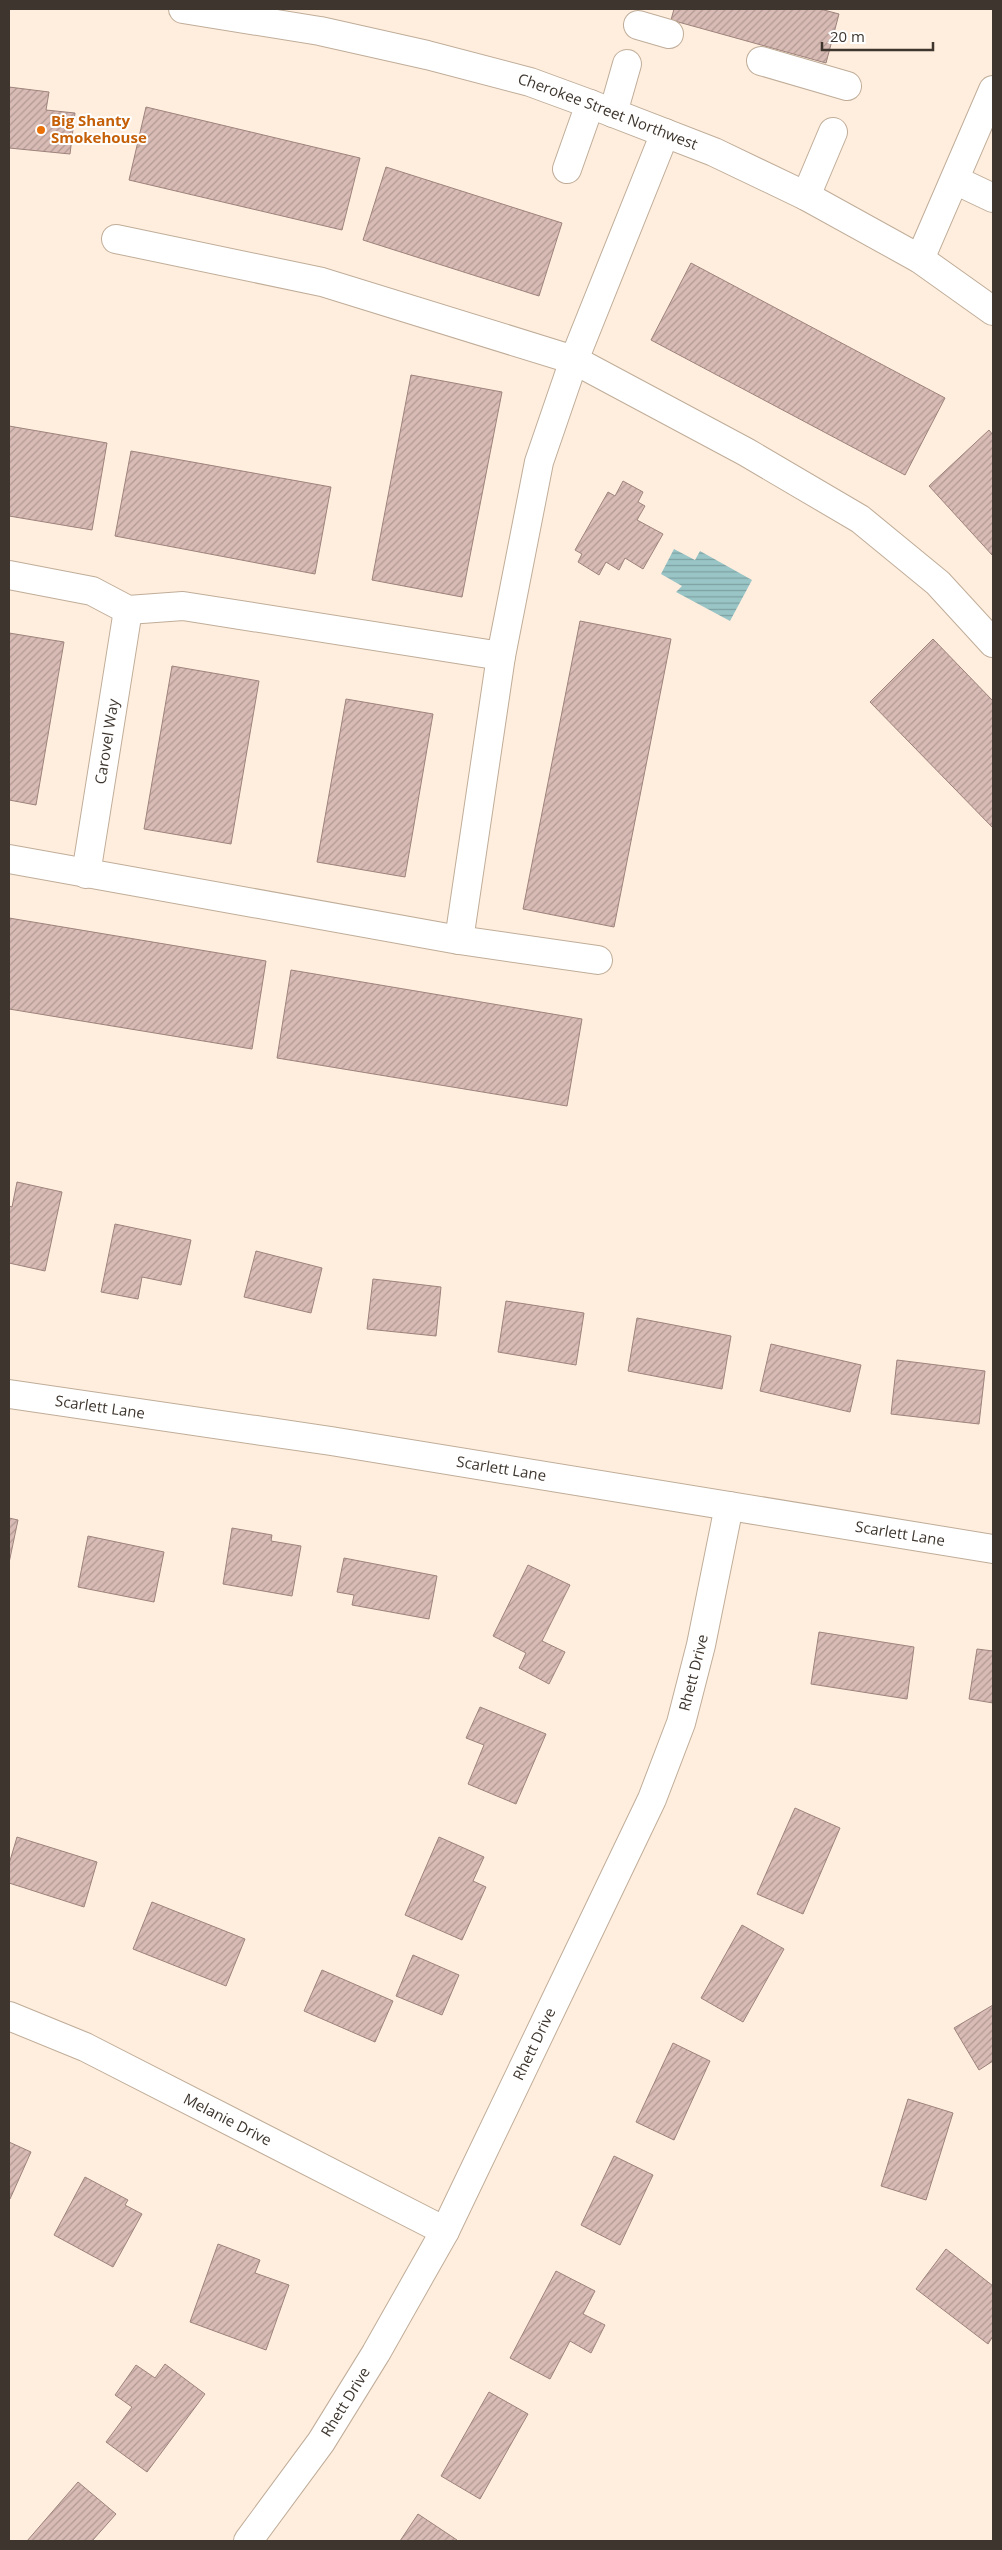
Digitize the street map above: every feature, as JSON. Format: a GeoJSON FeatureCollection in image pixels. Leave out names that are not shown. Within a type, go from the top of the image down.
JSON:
{"type":"FeatureCollection","features":[{"type":"Feature","properties":{"kind":"street","name":"Cherokee Street Northwest"},"geometry":{"type":"LineString","coordinates":[[183,9],[320,31],[418,53],[530,82],[602,108],[665,133],[806,196],[920,259],[993,311]]}},
{"type":"Feature","properties":{"kind":"street"},"geometry":{"type":"LineString","coordinates":[[638,25],[669,34]]}},
{"type":"Feature","properties":{"kind":"street"},"geometry":{"type":"LineString","coordinates":[[761,61],[847,86]]}},
{"type":"Feature","properties":{"kind":"street"},"geometry":{"type":"LineString","coordinates":[[567,169],[627,64]]}},
{"type":"Feature","properties":{"kind":"street"},"geometry":{"type":"LineString","coordinates":[[920,259],[993,90]]}},
{"type":"Feature","properties":{"kind":"street"},"geometry":{"type":"LineString","coordinates":[[806,196],[833,132]]}},
{"type":"Feature","properties":{"kind":"street"},"geometry":{"type":"LineString","coordinates":[[459,940],[501,656],[539,462],[574,360],[665,133]]}},
{"type":"Feature","properties":{"kind":"street"},"geometry":{"type":"LineString","coordinates":[[954,180],[993,198]]}},
{"type":"Feature","properties":{"kind":"street"},"geometry":{"type":"LineString","coordinates":[[116,239],[322,282],[574,360],[746,452],[860,519],[938,583],[993,643]]}},
{"type":"Feature","properties":{"kind":"street"},"geometry":{"type":"LineString","coordinates":[[9,575],[92,591],[128,610],[183,606],[501,656]]}},
{"type":"Feature","properties":{"kind":"street","name":"Carovel Way"},"geometry":{"type":"LineString","coordinates":[[86,874],[128,610]]}},
{"type":"Feature","properties":{"kind":"street"},"geometry":{"type":"LineString","coordinates":[[9,859],[459,940],[598,960]]}},
{"type":"Feature","properties":{"kind":"street","name":"Scarlett Lane"},"geometry":{"type":"LineString","coordinates":[[9,1394],[341,1442],[993,1549]]}},
{"type":"Feature","properties":{"kind":"street","name":"Rhett Drive"},"geometry":{"type":"LineString","coordinates":[[248,2541],[321,2442],[376,2353],[445,2231],[652,1799],[681,1723],[701,1645],[729,1506]]}},
{"type":"Feature","properties":{"kind":"street","name":"Melanie Drive"},"geometry":{"type":"LineString","coordinates":[[9,2016],[85,2047],[445,2231]]}},
{"type":"Feature","properties":{"kind":"water"},"geometry":{"type":"Polygon","coordinates":[[[674,549],[695,560],[700,551],[752,580],[730,621],[676,592],[682,586],[661,574],[674,549]]]}},
{"type":"Feature","properties":{"kind":"building"},"geometry":{"type":"Polygon","coordinates":[[[674,9],[820,9],[839,14],[826,63],[671,20],[674,9]]]}},
{"type":"Feature","properties":{"kind":"building","name":"Big Shanty Smokehouse"},"geometry":{"type":"Polygon","coordinates":[[[9,87],[49,92],[46,110],[75,113],[70,154],[9,148],[9,87]]]}},
{"type":"Feature","properties":{"kind":"building"},"geometry":{"type":"Polygon","coordinates":[[[146,107],[360,158],[342,230],[129,180],[146,107]]]}},
{"type":"Feature","properties":{"kind":"building"},"geometry":{"type":"Polygon","coordinates":[[[386,167],[562,223],[539,296],[363,240],[386,167]]]}},
{"type":"Feature","properties":{"kind":"building"},"geometry":{"type":"Polygon","coordinates":[[[691,263],[945,398],[905,475],[651,340],[691,263]]]}},
{"type":"Feature","properties":{"kind":"building"},"geometry":{"type":"Polygon","coordinates":[[[411,375],[502,392],[462,597],[372,580],[411,375]]]}},
{"type":"Feature","properties":{"kind":"building"},"geometry":{"type":"Polygon","coordinates":[[[9,426],[107,443],[92,530],[9,516],[9,426]]]}},
{"type":"Feature","properties":{"kind":"building"},"geometry":{"type":"Polygon","coordinates":[[[989,430],[993,435],[993,556],[929,486],[989,430]]]}},
{"type":"Feature","properties":{"kind":"building"},"geometry":{"type":"Polygon","coordinates":[[[131,451],[331,487],[315,574],[115,536],[131,451]]]}},
{"type":"Feature","properties":{"kind":"building"},"geometry":{"type":"Polygon","coordinates":[[[623,481],[643,492],[638,502],[645,506],[637,520],[663,534],[643,569],[625,558],[619,570],[606,562],[599,575],[578,562],[582,554],[575,550],[608,492],[615,496],[623,481]]]}},
{"type":"Feature","properties":{"kind":"building"},"geometry":{"type":"Polygon","coordinates":[[[580,621],[671,639],[614,927],[523,909],[580,621]]]}},
{"type":"Feature","properties":{"kind":"building"},"geometry":{"type":"Polygon","coordinates":[[[9,633],[64,642],[36,805],[9,800],[9,633]]]}},
{"type":"Feature","properties":{"kind":"building"},"geometry":{"type":"Polygon","coordinates":[[[933,639],[993,701],[993,828],[870,702],[933,639]]]}},
{"type":"Feature","properties":{"kind":"building"},"geometry":{"type":"Polygon","coordinates":[[[172,666],[259,681],[231,844],[144,829],[172,666]]]}},
{"type":"Feature","properties":{"kind":"building"},"geometry":{"type":"Polygon","coordinates":[[[346,699],[433,714],[405,877],[317,862],[346,699]]]}},
{"type":"Feature","properties":{"kind":"building"},"geometry":{"type":"Polygon","coordinates":[[[9,918],[266,961],[252,1049],[9,1009],[9,918]]]}},
{"type":"Feature","properties":{"kind":"building"},"geometry":{"type":"Polygon","coordinates":[[[291,970],[582,1019],[567,1106],[277,1058],[291,970]]]}},
{"type":"Feature","properties":{"kind":"building"},"geometry":{"type":"Polygon","coordinates":[[[17,1182],[62,1192],[45,1271],[9,1263],[9,1206],[12,1207],[17,1182]]]}},
{"type":"Feature","properties":{"kind":"building"},"geometry":{"type":"Polygon","coordinates":[[[115,1224],[191,1240],[181,1285],[142,1277],[138,1299],[101,1292],[115,1224]]]}},
{"type":"Feature","properties":{"kind":"building"},"geometry":{"type":"Polygon","coordinates":[[[256,1251],[322,1268],[311,1313],[244,1297],[256,1251]]]}},
{"type":"Feature","properties":{"kind":"building"},"geometry":{"type":"Polygon","coordinates":[[[373,1279],[441,1287],[436,1336],[367,1329],[373,1279]]]}},
{"type":"Feature","properties":{"kind":"building"},"geometry":{"type":"Polygon","coordinates":[[[506,1301],[584,1313],[576,1365],[498,1352],[506,1301]]]}},
{"type":"Feature","properties":{"kind":"building"},"geometry":{"type":"Polygon","coordinates":[[[637,1318],[731,1336],[722,1389],[628,1371],[637,1318]]]}},
{"type":"Feature","properties":{"kind":"building"},"geometry":{"type":"Polygon","coordinates":[[[771,1344],[861,1365],[850,1412],[760,1391],[771,1344]]]}},
{"type":"Feature","properties":{"kind":"building"},"geometry":{"type":"Polygon","coordinates":[[[897,1360],[985,1371],[979,1424],[891,1414],[897,1360]]]}},
{"type":"Feature","properties":{"kind":"building"},"geometry":{"type":"Polygon","coordinates":[[[9,1518],[18,1520],[9,1563],[9,1518]]]}},
{"type":"Feature","properties":{"kind":"building"},"geometry":{"type":"Polygon","coordinates":[[[232,1528],[272,1535],[271,1541],[301,1546],[292,1596],[223,1584],[232,1528]]]}},
{"type":"Feature","properties":{"kind":"building"},"geometry":{"type":"Polygon","coordinates":[[[88,1536],[164,1552],[154,1602],[78,1587],[88,1536]]]}},
{"type":"Feature","properties":{"kind":"building"},"geometry":{"type":"Polygon","coordinates":[[[344,1558],[437,1576],[429,1619],[352,1605],[354,1595],[337,1592],[344,1558]]]}},
{"type":"Feature","properties":{"kind":"building"},"geometry":{"type":"Polygon","coordinates":[[[528,1565],[570,1585],[542,1641],[565,1652],[549,1684],[519,1668],[526,1653],[493,1636],[528,1565]]]}},
{"type":"Feature","properties":{"kind":"building"},"geometry":{"type":"Polygon","coordinates":[[[819,1632],[914,1647],[907,1699],[811,1684],[819,1632]]]}},
{"type":"Feature","properties":{"kind":"building"},"geometry":{"type":"Polygon","coordinates":[[[977,1649],[993,1651],[993,1703],[969,1699],[977,1649]]]}},
{"type":"Feature","properties":{"kind":"building"},"geometry":{"type":"Polygon","coordinates":[[[480,1707],[546,1734],[516,1804],[468,1784],[484,1745],[466,1738],[480,1707]]]}},
{"type":"Feature","properties":{"kind":"building"},"geometry":{"type":"Polygon","coordinates":[[[795,1808],[840,1828],[803,1914],[757,1894],[795,1808]]]}},
{"type":"Feature","properties":{"kind":"building"},"geometry":{"type":"Polygon","coordinates":[[[17,1837],[97,1862],[84,1907],[9,1883],[9,1864],[17,1837]]]}},
{"type":"Feature","properties":{"kind":"building"},"geometry":{"type":"Polygon","coordinates":[[[439,1837],[484,1857],[473,1881],[486,1887],[462,1940],[405,1915],[439,1837]]]}},
{"type":"Feature","properties":{"kind":"building"},"geometry":{"type":"Polygon","coordinates":[[[152,1902],[245,1939],[226,1986],[133,1949],[152,1902]]]}},
{"type":"Feature","properties":{"kind":"building"},"geometry":{"type":"Polygon","coordinates":[[[742,1925],[784,1949],[743,2022],[701,1998],[742,1925]]]}},
{"type":"Feature","properties":{"kind":"building"},"geometry":{"type":"Polygon","coordinates":[[[413,1955],[459,1975],[442,2015],[396,1996],[413,1955]]]}},
{"type":"Feature","properties":{"kind":"building"},"geometry":{"type":"Polygon","coordinates":[[[322,1970],[393,2001],[375,2042],[304,2011],[322,1970]]]}},
{"type":"Feature","properties":{"kind":"building"},"geometry":{"type":"Polygon","coordinates":[[[993,2005],[993,2061],[979,2070],[954,2028],[993,2005]]]}},
{"type":"Feature","properties":{"kind":"building"},"geometry":{"type":"Polygon","coordinates":[[[673,2043],[710,2061],[674,2140],[636,2122],[673,2043]]]}},
{"type":"Feature","properties":{"kind":"building"},"geometry":{"type":"Polygon","coordinates":[[[908,2099],[953,2113],[926,2200],[881,2186],[908,2099]]]}},
{"type":"Feature","properties":{"kind":"building"},"geometry":{"type":"Polygon","coordinates":[[[9,2142],[31,2152],[10,2199],[9,2198],[9,2142]]]}},
{"type":"Feature","properties":{"kind":"building"},"geometry":{"type":"Polygon","coordinates":[[[614,2156],[653,2175],[620,2245],[581,2225],[614,2156]]]}},
{"type":"Feature","properties":{"kind":"building"},"geometry":{"type":"Polygon","coordinates":[[[85,2177],[128,2200],[125,2205],[142,2214],[113,2267],[54,2235],[85,2177]]]}},
{"type":"Feature","properties":{"kind":"building"},"geometry":{"type":"Polygon","coordinates":[[[218,2244],[260,2260],[255,2273],[289,2285],[266,2350],[190,2322],[218,2244]]]}},
{"type":"Feature","properties":{"kind":"building"},"geometry":{"type":"Polygon","coordinates":[[[946,2249],[993,2286],[993,2336],[988,2344],[916,2289],[946,2249]]]}},
{"type":"Feature","properties":{"kind":"building"},"geometry":{"type":"Polygon","coordinates":[[[556,2271],[595,2291],[583,2314],[605,2325],[591,2353],[570,2341],[550,2379],[510,2358],[556,2271]]]}},
{"type":"Feature","properties":{"kind":"building"},"geometry":{"type":"Polygon","coordinates":[[[165,2364],[205,2394],[147,2472],[106,2442],[132,2407],[115,2395],[136,2365],[155,2378],[165,2364]]]}},
{"type":"Feature","properties":{"kind":"building"},"geometry":{"type":"Polygon","coordinates":[[[489,2392],[528,2414],[480,2499],[441,2476],[489,2392]]]}},
{"type":"Feature","properties":{"kind":"building"},"geometry":{"type":"Polygon","coordinates":[[[78,2482],[116,2514],[92,2541],[27,2541],[78,2482]]]}},
{"type":"Feature","properties":{"kind":"building"},"geometry":{"type":"Polygon","coordinates":[[[418,2514],[457,2540],[400,2541],[418,2514]]]}},
{"type":"Feature","properties":{"kind":"place","name":"Big Shanty Smokehouse"},"geometry":{"type":"Point","coordinates":[41,130]}}]}
